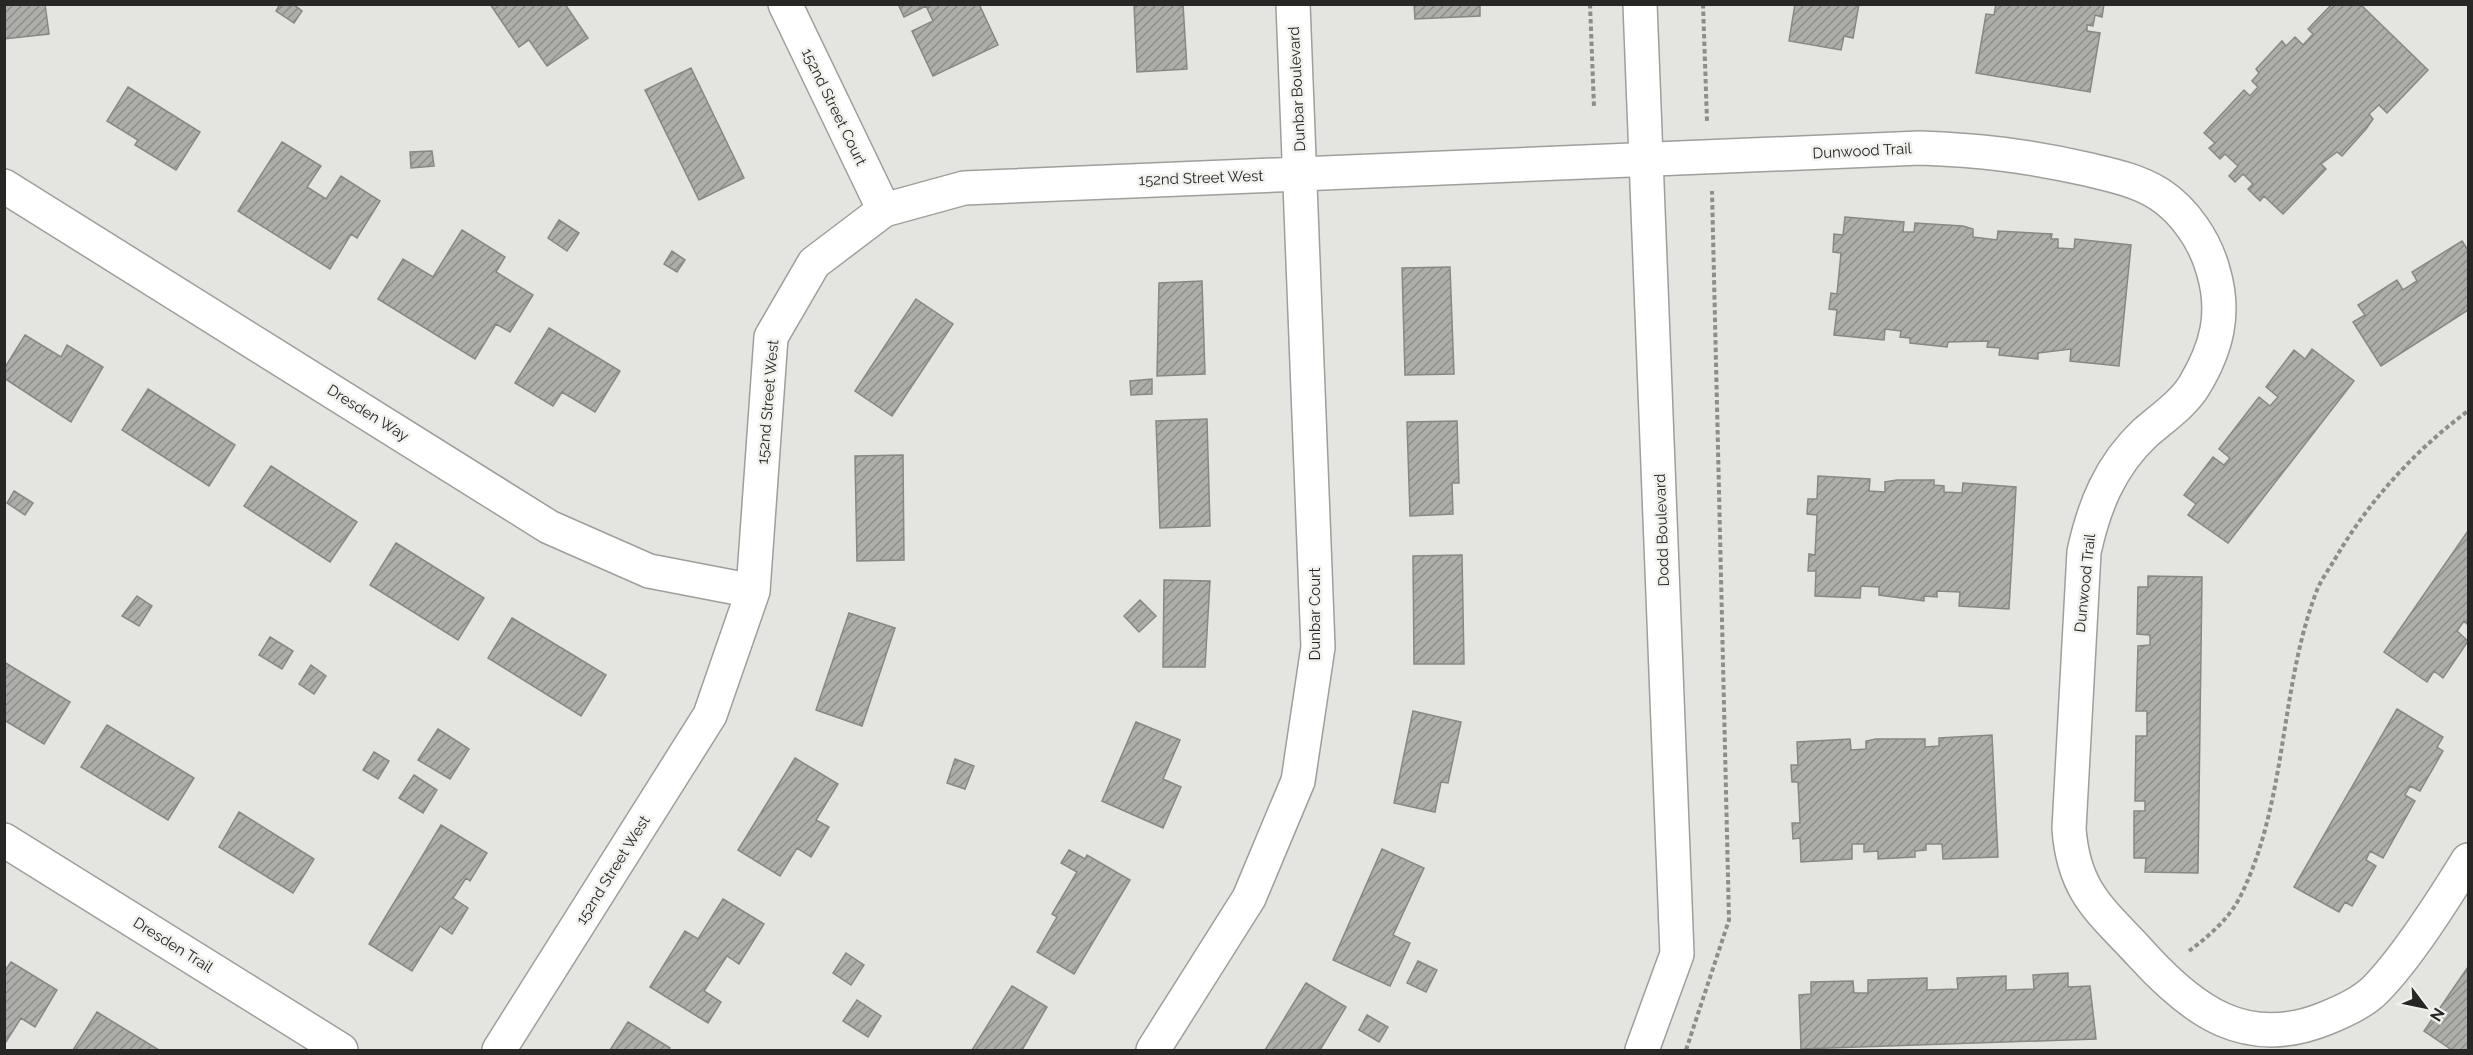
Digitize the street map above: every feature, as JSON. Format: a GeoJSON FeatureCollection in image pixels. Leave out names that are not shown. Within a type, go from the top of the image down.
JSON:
{"type":"FeatureCollection","features":[{"type":"Feature","properties":{"kind":"street","name":"152nd Street Court"},"geometry":{"type":"LineString","coordinates":[[785,4],[884,210]]}},
{"type":"Feature","properties":{"kind":"street","name":"Dunbar Boulevard"},"geometry":{"type":"LineString","coordinates":[[1293,4],[1302,174]]}},
{"type":"Feature","properties":{"kind":"street","name":"Dodd Boulevard"},"geometry":{"type":"LineString","coordinates":[[1640,4],[1648,160],[1677,954],[1642,1050]]}},
{"type":"Feature","properties":{"kind":"street","name":"Dunwood Trail"},"geometry":{"type":"LineString","coordinates":[[1648,160],[1920,148],[1986,150],[2053,162],[2129,180],[2160,194],[2187,219],[2208,251],[2218,287],[2220,323],[2209,357],[2193,388],[2124,455],[2105,486],[2092,519],[2084,552],[2070,817],[2072,858],[2086,892],[2159,974],[2196,1007],[2228,1022],[2263,1030],[2286,1030],[2309,1025],[2345,1011],[2374,991],[2396,966],[2469,860]]}},
{"type":"Feature","properties":{"kind":"street","name":"152nd Street West"},"geometry":{"type":"LineString","coordinates":[[499,1050],[710,716],[753,591],[771,337],[814,263],[884,210],[964,188],[1648,160]]}},
{"type":"Feature","properties":{"kind":"street","name":"Dunbar Court"},"geometry":{"type":"LineString","coordinates":[[1153,1050],[1249,898],[1298,781],[1318,647],[1302,174]]}},
{"type":"Feature","properties":{"kind":"street","name":"Dresden Way"},"geometry":{"type":"LineString","coordinates":[[4,186],[549,527],[649,571],[753,591]]}},
{"type":"Feature","properties":{"kind":"street","name":"Dresden Trail"},"geometry":{"type":"LineString","coordinates":[[4,840],[341,1050]]}},
{"type":"Feature","properties":{"kind":"path"},"geometry":{"type":"LineString","coordinates":[[1590,4],[1594,107]]}},
{"type":"Feature","properties":{"kind":"path"},"geometry":{"type":"LineString","coordinates":[[1686,1050],[1729,920],[1715,254],[1703,4]]}},
{"type":"Feature","properties":{"kind":"path"},"geometry":{"type":"LineString","coordinates":[[2159,974],[2214,932],[2241,897],[2261,844],[2277,777],[2287,705],[2299,648],[2317,589],[2345,542],[2390,483],[2443,429],[2469,411]]}},
{"type":"Feature","properties":{"kind":"building"},"geometry":{"type":"Polygon","coordinates":[[[4,4],[45,4],[49,34],[4,39],[4,4]]]}},
{"type":"Feature","properties":{"kind":"building"},"geometry":{"type":"Polygon","coordinates":[[[280,4],[293,4],[302,11],[294,23],[276,11],[280,4]]]}},
{"type":"Feature","properties":{"kind":"building"},"geometry":{"type":"Polygon","coordinates":[[[490,4],[565,4],[588,38],[547,66],[529,40],[519,47],[490,4]]]}},
{"type":"Feature","properties":{"kind":"building"},"geometry":{"type":"Polygon","coordinates":[[[898,4],[979,4],[998,45],[933,76],[912,31],[933,21],[926,6],[904,17],[898,4]]]}},
{"type":"Feature","properties":{"kind":"building"},"geometry":{"type":"Polygon","coordinates":[[[1134,4],[1183,4],[1187,69],[1137,72],[1134,4]]]}},
{"type":"Feature","properties":{"kind":"building"},"geometry":{"type":"Polygon","coordinates":[[[1414,4],[1480,4],[1480,16],[1415,19],[1414,4]]]}},
{"type":"Feature","properties":{"kind":"building"},"geometry":{"type":"Polygon","coordinates":[[[1795,4],[1859,4],[1853,38],[1844,36],[1841,50],[1789,41],[1795,4]]]}},
{"type":"Feature","properties":{"kind":"building"},"geometry":{"type":"Polygon","coordinates":[[[1996,4],[2104,4],[2102,17],[2095,15],[2093,26],[2087,25],[2087,31],[2100,33],[2090,92],[1976,73],[1986,14],[1994,15],[1996,4]]]}},
{"type":"Feature","properties":{"kind":"building"},"geometry":{"type":"Polygon","coordinates":[[[2332,4],[2360,4],[2428,70],[2387,113],[2379,105],[2369,114],[2373,119],[2366,129],[2342,156],[2337,152],[2321,164],[2326,169],[2283,214],[2264,196],[2260,201],[2248,189],[2253,184],[2243,174],[2235,182],[2229,176],[2238,166],[2225,154],[2220,159],[2209,148],[2215,143],[2204,133],[2244,90],[2250,96],[2258,87],[2252,81],[2259,73],[2256,69],[2282,41],[2286,46],[2295,37],[2303,45],[2313,34],[2308,29],[2332,4]]]}},
{"type":"Feature","properties":{"kind":"building"},"geometry":{"type":"Polygon","coordinates":[[[691,68],[744,178],[699,200],[645,90],[691,68]]]}},
{"type":"Feature","properties":{"kind":"building"},"geometry":{"type":"Polygon","coordinates":[[[128,87],[200,132],[176,170],[135,145],[138,140],[107,121],[128,87]]]}},
{"type":"Feature","properties":{"kind":"building"},"geometry":{"type":"Polygon","coordinates":[[[282,142],[321,166],[307,187],[326,199],[341,176],[380,201],[357,238],[351,234],[330,269],[238,211],[282,142]]]}},
{"type":"Feature","properties":{"kind":"building"},"geometry":{"type":"Polygon","coordinates":[[[432,151],[434,166],[411,168],[410,152],[432,151]]]}},
{"type":"Feature","properties":{"kind":"building"},"geometry":{"type":"Polygon","coordinates":[[[1845,217],[1904,222],[1903,232],[1914,232],[1915,223],[1963,226],[1973,229],[1973,237],[1997,240],[1998,231],[2052,234],[2051,239],[2058,239],[2058,248],[2074,249],[2075,239],[2131,245],[2119,366],[2070,361],[2071,349],[2038,353],[2038,359],[1999,355],[2000,348],[1987,347],[1988,341],[1948,342],[1947,347],[1910,343],[1910,338],[1900,337],[1901,331],[1885,329],[1884,340],[1834,335],[1837,310],[1829,309],[1831,293],[1837,294],[1841,253],[1833,252],[1834,234],[1843,235],[1845,217]]]}},
{"type":"Feature","properties":{"kind":"building"},"geometry":{"type":"Polygon","coordinates":[[[559,220],[579,233],[567,251],[548,238],[559,220]]]}},
{"type":"Feature","properties":{"kind":"building"},"geometry":{"type":"Polygon","coordinates":[[[462,230],[505,257],[496,272],[533,295],[510,332],[496,324],[475,359],[378,299],[403,259],[433,277],[462,230]]]}},
{"type":"Feature","properties":{"kind":"building"},"geometry":{"type":"Polygon","coordinates":[[[2462,241],[2468,250],[2468,310],[2381,366],[2353,322],[2365,315],[2358,305],[2397,280],[2403,290],[2417,281],[2412,272],[2462,241]]]}},
{"type":"Feature","properties":{"kind":"building"},"geometry":{"type":"Polygon","coordinates":[[[672,251],[685,260],[677,272],[664,264],[672,251]]]}},
{"type":"Feature","properties":{"kind":"building"},"geometry":{"type":"Polygon","coordinates":[[[1450,267],[1454,374],[1405,375],[1402,268],[1450,267]]]}},
{"type":"Feature","properties":{"kind":"building"},"geometry":{"type":"Polygon","coordinates":[[[1202,281],[1205,374],[1157,376],[1159,283],[1202,281]]]}},
{"type":"Feature","properties":{"kind":"building"},"geometry":{"type":"Polygon","coordinates":[[[916,299],[953,324],[892,416],[855,391],[916,299]]]}},
{"type":"Feature","properties":{"kind":"building"},"geometry":{"type":"Polygon","coordinates":[[[549,328],[620,371],[595,412],[562,392],[553,406],[515,383],[549,328]]]}},
{"type":"Feature","properties":{"kind":"building"},"geometry":{"type":"Polygon","coordinates":[[[25,335],[61,357],[67,345],[103,367],[71,422],[4,378],[4,369],[25,335]]]}},
{"type":"Feature","properties":{"kind":"building"},"geometry":{"type":"Polygon","coordinates":[[[2312,349],[2354,381],[2228,543],[2188,515],[2196,504],[2184,495],[2213,457],[2224,465],[2230,458],[2219,449],[2259,397],[2270,406],[2278,397],[2266,387],[2294,350],[2305,359],[2312,349]]]}},
{"type":"Feature","properties":{"kind":"building"},"geometry":{"type":"Polygon","coordinates":[[[1152,379],[1152,394],[1131,395],[1130,381],[1152,379]]]}},
{"type":"Feature","properties":{"kind":"building"},"geometry":{"type":"Polygon","coordinates":[[[148,389],[235,445],[209,486],[122,430],[148,389]]]}},
{"type":"Feature","properties":{"kind":"building"},"geometry":{"type":"Polygon","coordinates":[[[1207,419],[1210,526],[1160,528],[1156,421],[1207,419]]]}},
{"type":"Feature","properties":{"kind":"building"},"geometry":{"type":"Polygon","coordinates":[[[1457,421],[1459,483],[1452,483],[1453,514],[1410,516],[1407,422],[1457,421]]]}},
{"type":"Feature","properties":{"kind":"building"},"geometry":{"type":"Polygon","coordinates":[[[903,455],[904,560],[857,561],[855,456],[903,455]]]}},
{"type":"Feature","properties":{"kind":"building"},"geometry":{"type":"Polygon","coordinates":[[[271,466],[357,522],[330,562],[244,506],[271,466]]]}},
{"type":"Feature","properties":{"kind":"building"},"geometry":{"type":"Polygon","coordinates":[[[1818,476],[1870,479],[1869,491],[1885,492],[1885,482],[1897,480],[1934,480],[1934,485],[1944,486],[1944,492],[1962,493],[1963,483],[2016,487],[2009,609],[1959,606],[1960,592],[1937,591],[1937,597],[1924,596],[1924,601],[1879,595],[1879,587],[1861,586],[1860,598],[1815,596],[1816,571],[1808,571],[1809,554],[1815,555],[1817,515],[1807,514],[1808,499],[1817,499],[1818,476]]]}},
{"type":"Feature","properties":{"kind":"building"},"geometry":{"type":"Polygon","coordinates":[[[14,491],[33,503],[25,515],[7,503],[14,491]]]}},
{"type":"Feature","properties":{"kind":"building"},"geometry":{"type":"Polygon","coordinates":[[[2468,531],[2468,625],[2464,621],[2457,631],[2468,641],[2443,678],[2434,671],[2427,682],[2384,652],[2468,531]]]}},
{"type":"Feature","properties":{"kind":"building"},"geometry":{"type":"Polygon","coordinates":[[[396,543],[484,598],[458,640],[370,585],[396,543]]]}},
{"type":"Feature","properties":{"kind":"building"},"geometry":{"type":"Polygon","coordinates":[[[1462,555],[1464,664],[1414,664],[1413,556],[1462,555]]]}},
{"type":"Feature","properties":{"kind":"building"},"geometry":{"type":"Polygon","coordinates":[[[2148,576],[2202,577],[2198,873],[2145,872],[2146,858],[2134,858],[2134,811],[2145,811],[2145,801],[2135,801],[2136,736],[2147,736],[2147,711],[2136,711],[2138,646],[2150,645],[2150,635],[2137,634],[2138,587],[2148,587],[2148,576]]]}},
{"type":"Feature","properties":{"kind":"building"},"geometry":{"type":"Polygon","coordinates":[[[1164,580],[1210,581],[1205,667],[1163,667],[1164,580]]]}},
{"type":"Feature","properties":{"kind":"building"},"geometry":{"type":"Polygon","coordinates":[[[137,596],[152,606],[139,626],[122,616],[137,596]]]}},
{"type":"Feature","properties":{"kind":"building"},"geometry":{"type":"Polygon","coordinates":[[[1140,600],[1156,616],[1139,632],[1124,616],[1140,600]]]}},
{"type":"Feature","properties":{"kind":"building"},"geometry":{"type":"Polygon","coordinates":[[[849,613],[895,628],[862,726],[816,710],[849,613]]]}},
{"type":"Feature","properties":{"kind":"building"},"geometry":{"type":"Polygon","coordinates":[[[512,618],[606,675],[581,716],[488,658],[512,618]]]}},
{"type":"Feature","properties":{"kind":"building"},"geometry":{"type":"Polygon","coordinates":[[[270,637],[293,651],[282,669],[259,655],[270,637]]]}},
{"type":"Feature","properties":{"kind":"building"},"geometry":{"type":"Polygon","coordinates":[[[4,662],[70,702],[44,744],[4,720],[4,662]]]}},
{"type":"Feature","properties":{"kind":"building"},"geometry":{"type":"Polygon","coordinates":[[[311,665],[326,676],[314,694],[299,684],[311,665]]]}},
{"type":"Feature","properties":{"kind":"building"},"geometry":{"type":"Polygon","coordinates":[[[2397,709],[2443,737],[2437,747],[2443,751],[2420,791],[2410,786],[2405,795],[2415,801],[2383,858],[2370,851],[2366,860],[2376,866],[2352,906],[2345,902],[2339,912],[2294,887],[2397,709]]]}},
{"type":"Feature","properties":{"kind":"building"},"geometry":{"type":"Polygon","coordinates":[[[1413,711],[1461,722],[1448,783],[1441,782],[1435,812],[1394,803],[1413,711]]]}},
{"type":"Feature","properties":{"kind":"building"},"geometry":{"type":"Polygon","coordinates":[[[1136,722],[1180,740],[1163,779],[1181,787],[1163,828],[1102,801],[1136,722]]]}},
{"type":"Feature","properties":{"kind":"building"},"geometry":{"type":"Polygon","coordinates":[[[107,725],[194,778],[168,820],[81,767],[107,725]]]}},
{"type":"Feature","properties":{"kind":"building"},"geometry":{"type":"Polygon","coordinates":[[[438,729],[469,749],[450,779],[418,760],[438,729]]]}},
{"type":"Feature","properties":{"kind":"building"},"geometry":{"type":"Polygon","coordinates":[[[1992,735],[1998,857],[1943,859],[1942,844],[1926,844],[1926,850],[1915,851],[1915,857],[1878,859],[1878,851],[1864,852],[1864,844],[1852,844],[1852,859],[1801,862],[1800,838],[1793,839],[1792,823],[1800,823],[1798,782],[1792,782],[1791,765],[1798,765],[1797,742],[1850,739],[1851,750],[1866,749],[1866,741],[1876,739],[1925,739],[1925,747],[1939,746],[1939,738],[1992,735]]]}},
{"type":"Feature","properties":{"kind":"building"},"geometry":{"type":"Polygon","coordinates":[[[374,752],[389,761],[378,779],[363,770],[374,752]]]}},
{"type":"Feature","properties":{"kind":"building"},"geometry":{"type":"Polygon","coordinates":[[[795,758],[838,784],[816,820],[829,827],[811,857],[797,848],[780,876],[738,850],[795,758]]]}},
{"type":"Feature","properties":{"kind":"building"},"geometry":{"type":"Polygon","coordinates":[[[955,759],[974,766],[965,789],[947,783],[955,759]]]}},
{"type":"Feature","properties":{"kind":"building"},"geometry":{"type":"Polygon","coordinates":[[[414,775],[437,790],[423,813],[399,798],[414,775]]]}},
{"type":"Feature","properties":{"kind":"building"},"geometry":{"type":"Polygon","coordinates":[[[239,812],[314,859],[293,893],[219,847],[239,812]]]}},
{"type":"Feature","properties":{"kind":"building"},"geometry":{"type":"Polygon","coordinates":[[[441,825],[487,853],[470,881],[466,878],[453,898],[468,908],[452,934],[440,926],[412,971],[369,944],[441,825]]]}},
{"type":"Feature","properties":{"kind":"building"},"geometry":{"type":"Polygon","coordinates":[[[1382,849],[1424,868],[1393,935],[1410,943],[1390,986],[1333,960],[1382,849]]]}},
{"type":"Feature","properties":{"kind":"building"},"geometry":{"type":"Polygon","coordinates":[[[1069,850],[1085,859],[1087,855],[1130,880],[1074,974],[1037,952],[1057,917],[1052,914],[1077,872],[1061,863],[1069,850]]]}},
{"type":"Feature","properties":{"kind":"building"},"geometry":{"type":"Polygon","coordinates":[[[723,899],[764,924],[739,964],[727,956],[704,991],[721,1002],[708,1023],[650,987],[685,931],[698,939],[723,899]]]}},
{"type":"Feature","properties":{"kind":"building"},"geometry":{"type":"Polygon","coordinates":[[[846,953],[864,965],[851,985],[833,973],[846,953]]]}},
{"type":"Feature","properties":{"kind":"building"},"geometry":{"type":"Polygon","coordinates":[[[1418,961],[1437,970],[1426,992],[1407,983],[1418,961]]]}},
{"type":"Feature","properties":{"kind":"building"},"geometry":{"type":"Polygon","coordinates":[[[11,962],[57,990],[35,1027],[21,1018],[4,1045],[4,972],[11,962]]]}},
{"type":"Feature","properties":{"kind":"building"},"geometry":{"type":"Polygon","coordinates":[[[2468,967],[2468,1050],[2452,1050],[2424,1031],[2468,967]]]}},
{"type":"Feature","properties":{"kind":"building"},"geometry":{"type":"Polygon","coordinates":[[[2068,973],[2068,987],[2090,986],[2096,1039],[1801,1049],[1799,995],[1811,994],[1811,982],[1853,981],[1854,993],[1868,993],[1868,980],[1927,978],[1927,990],[1958,989],[1957,978],[2006,976],[2006,990],[2034,989],[2033,975],[2068,973]]]}},
{"type":"Feature","properties":{"kind":"building"},"geometry":{"type":"Polygon","coordinates":[[[1306,983],[1346,1007],[1320,1050],[1265,1050],[1306,983]]]}},
{"type":"Feature","properties":{"kind":"building"},"geometry":{"type":"Polygon","coordinates":[[[1012,986],[1047,1007],[1022,1050],[972,1050],[1012,986]]]}},
{"type":"Feature","properties":{"kind":"building"},"geometry":{"type":"Polygon","coordinates":[[[857,1000],[881,1016],[868,1037],[843,1021],[857,1000]]]}},
{"type":"Feature","properties":{"kind":"building"},"geometry":{"type":"Polygon","coordinates":[[[97,1012],[159,1050],[73,1050],[97,1012]]]}},
{"type":"Feature","properties":{"kind":"building"},"geometry":{"type":"Polygon","coordinates":[[[1367,1015],[1388,1027],[1379,1042],[1359,1030],[1367,1015]]]}},
{"type":"Feature","properties":{"kind":"building"},"geometry":{"type":"Polygon","coordinates":[[[628,1022],[670,1048],[668,1050],[610,1050],[628,1022]]]}}]}
